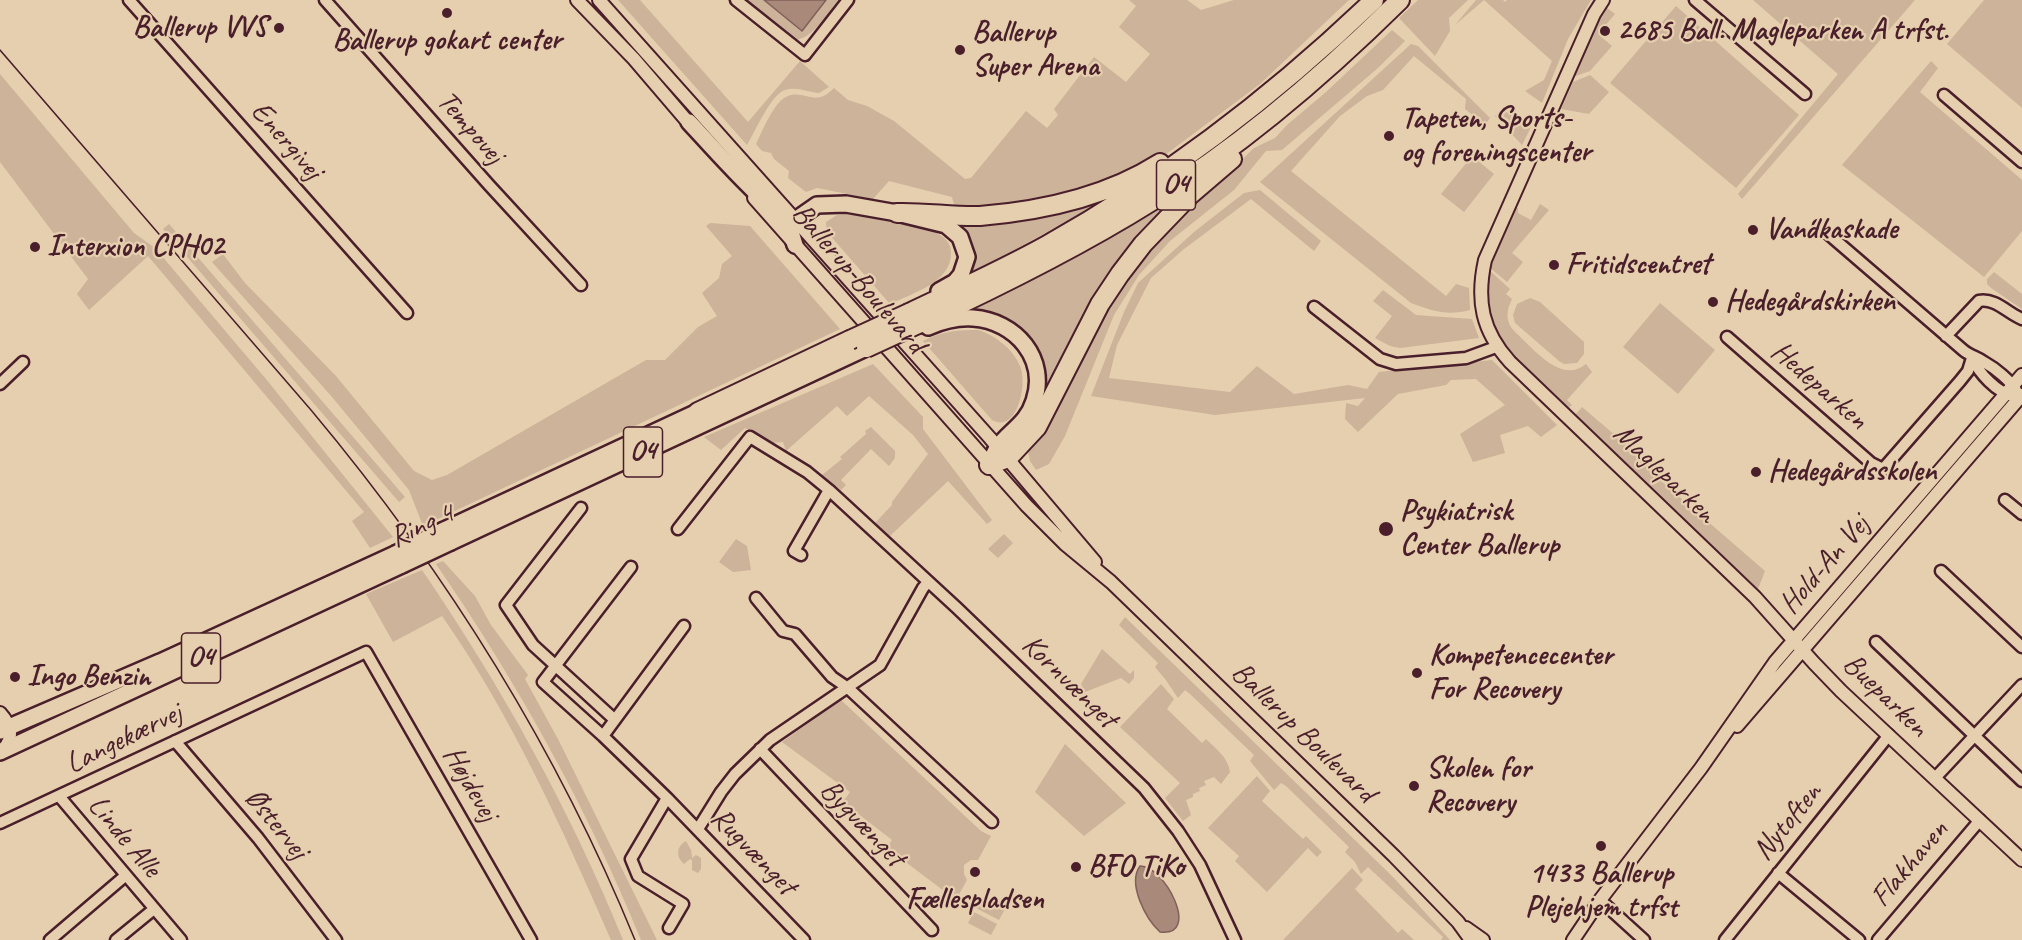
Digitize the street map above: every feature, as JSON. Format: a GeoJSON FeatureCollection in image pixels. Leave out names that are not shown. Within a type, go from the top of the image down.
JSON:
{"type":"FeatureCollection","features":[{"type":"Feature","properties":{"kind":"highway","name":"O4"},"geometry":{"type":"LineString","coordinates":[[913,318],[1082,225],[1143,187],[1252,108],[1330,42],[1374,0]]}},
{"type":"Feature","properties":{"kind":"highway","name":"O4"},"geometry":{"type":"LineString","coordinates":[[698,412],[1043,263],[1153,201],[1259,126],[1342,56],[1400,0]]}},
{"type":"Feature","properties":{"kind":"highway"},"geometry":{"type":"LineString","coordinates":[[989,465],[1036,427],[1100,304],[1143,244],[1190,195],[1237,154],[1292,112],[1342,56]]}},
{"type":"Feature","properties":{"kind":"highway"},"geometry":{"type":"LineString","coordinates":[[897,213],[925,212],[978,216],[1042,208],[1105,189],[1153,167],[1252,108]]}},
{"type":"Feature","properties":{"kind":"main road"},"geometry":{"type":"LineString","coordinates":[[689,122],[774,210],[797,222]]}},
{"type":"Feature","properties":{"kind":"main road"},"geometry":{"type":"LineString","coordinates":[[795,245],[791,232],[797,222],[817,205],[846,204],[897,213],[937,222],[954,230],[960,237],[967,257],[961,275],[913,318]]}},
{"type":"Feature","properties":{"kind":"main road"},"geometry":{"type":"LineString","coordinates":[[913,318],[944,322],[979,319],[996,323],[1011,330],[1026,345],[1036,365],[1038,377],[1035,400],[1003,453]]}},
{"type":"Feature","properties":{"kind":"main road","name":"Ring 4"},"geometry":{"type":"LineString","coordinates":[[5,742],[855,344]]}},
{"type":"Feature","properties":{"kind":"main road","name":"Ring 4"},"geometry":{"type":"LineString","coordinates":[[448,536],[698,412]]}},
{"type":"Feature","properties":{"kind":"street","name":"Energivej"},"geometry":{"type":"LineString","coordinates":[[129,0],[406,314]]}},
{"type":"Feature","properties":{"kind":"street","name":"Tempovej"},"geometry":{"type":"LineString","coordinates":[[325,0],[581,285]]}},
{"type":"Feature","properties":{"kind":"street"},"geometry":{"type":"LineString","coordinates":[[582,2],[599,0]]}},
{"type":"Feature","properties":{"kind":"street","name":"Ballerup Boulevard"},"geometry":{"type":"LineString","coordinates":[[599,0],[1003,453],[1111,582]]}},
{"type":"Feature","properties":{"kind":"street"},"geometry":{"type":"LineString","coordinates":[[736,0],[805,55],[848,0]]}},
{"type":"Feature","properties":{"kind":"street","name":"Magleparken"},"geometry":{"type":"LineString","coordinates":[[1603,0],[1594,14],[1543,126],[1485,260],[1480,283],[1486,329],[1496,347],[1509,362],[1755,597],[1799,645]]}},
{"type":"Feature","properties":{"kind":"street"},"geometry":{"type":"LineString","coordinates":[[1695,0],[1804,94]]}},
{"type":"Feature","properties":{"kind":"street","name":"Ballerup Boulevard"},"geometry":{"type":"LineString","coordinates":[[582,2],[989,465],[1057,537],[1111,582],[1394,856],[1458,922],[1471,940]]}},
{"type":"Feature","properties":{"kind":"street"},"geometry":{"type":"LineString","coordinates":[[1944,95],[2022,162]]}},
{"type":"Feature","properties":{"kind":"street"},"geometry":{"type":"LineString","coordinates":[[1819,226],[1972,358],[1984,361],[2015,393]]}},
{"type":"Feature","properties":{"kind":"street"},"geometry":{"type":"LineString","coordinates":[[1946,336],[1979,301],[1994,302],[2022,319]]}},
{"type":"Feature","properties":{"kind":"street"},"geometry":{"type":"LineString","coordinates":[[1314,307],[1380,359],[1396,364],[1467,358],[1496,347]]}},
{"type":"Feature","properties":{"kind":"street","name":"Hedeparken"},"geometry":{"type":"LineString","coordinates":[[1727,337],[1871,463],[1883,469],[1960,381],[1968,371],[1972,358]]}},
{"type":"Feature","properties":{"kind":"street"},"geometry":{"type":"LineString","coordinates":[[0,384],[23,362]]}},
{"type":"Feature","properties":{"kind":"street","name":"Hold-An Vej"},"geometry":{"type":"LineString","coordinates":[[1573,938],[1701,768],[1799,645],[2015,393],[2022,375]]}},
{"type":"Feature","properties":{"kind":"street","name":"Kornvænget"},"geometry":{"type":"LineString","coordinates":[[678,530],[750,437],[807,472],[928,582],[1127,772],[1166,813],[1200,865],[1235,940]]}},
{"type":"Feature","properties":{"kind":"street"},"geometry":{"type":"LineString","coordinates":[[801,555],[794,551],[829,490]]}},
{"type":"Feature","properties":{"kind":"street"},"geometry":{"type":"LineString","coordinates":[[2005,500],[2022,514]]}},
{"type":"Feature","properties":{"kind":"street"},"geometry":{"type":"LineString","coordinates":[[581,508],[506,605],[534,645],[555,667],[615,720]]}},
{"type":"Feature","properties":{"kind":"street","name":"Rugvænget"},"geometry":{"type":"LineString","coordinates":[[631,567],[543,682],[667,798],[803,940]]}},
{"type":"Feature","properties":{"kind":"street"},"geometry":{"type":"LineString","coordinates":[[1941,572],[2022,646]]}},
{"type":"Feature","properties":{"kind":"street"},"geometry":{"type":"LineString","coordinates":[[698,829],[721,792],[760,749],[880,665],[928,582]]}},
{"type":"Feature","properties":{"kind":"street"},"geometry":{"type":"LineString","coordinates":[[756,597],[783,631],[795,634],[832,676],[848,688],[992,822]]}},
{"type":"Feature","properties":{"kind":"street"},"geometry":{"type":"LineString","coordinates":[[603,736],[684,626]]}},
{"type":"Feature","properties":{"kind":"street","name":"Bueparken"},"geometry":{"type":"LineString","coordinates":[[1876,642],[2022,781]]}},
{"type":"Feature","properties":{"kind":"street","name":"Bueparken"},"geometry":{"type":"LineString","coordinates":[[1799,645],[1816,665],[2022,860]]}},
{"type":"Feature","properties":{"kind":"street","name":"Langekærvej"},"geometry":{"type":"LineString","coordinates":[[0,823],[366,652]]}},
{"type":"Feature","properties":{"kind":"street","name":"Højdevej"},"geometry":{"type":"LineString","coordinates":[[366,652],[531,940]]}},
{"type":"Feature","properties":{"kind":"street","name":"Bueparken"},"geometry":{"type":"LineString","coordinates":[[1935,778],[2022,685]]}},
{"type":"Feature","properties":{"kind":"street"},"geometry":{"type":"LineString","coordinates":[[0,713],[5,742]]}},
{"type":"Feature","properties":{"kind":"street","name":"Nytoften"},"geometry":{"type":"LineString","coordinates":[[1725,940],[1889,735]]}},
{"type":"Feature","properties":{"kind":"street","name":"Østervej"},"geometry":{"type":"LineString","coordinates":[[175,741],[258,838],[336,940]]}},
{"type":"Feature","properties":{"kind":"street","name":"Bygvænget"},"geometry":{"type":"LineString","coordinates":[[760,749],[932,930]]}},
{"type":"Feature","properties":{"kind":"street","name":"Linde Alle"},"geometry":{"type":"LineString","coordinates":[[59,796],[181,940]]}},
{"type":"Feature","properties":{"kind":"street","name":"Rugvænget"},"geometry":{"type":"LineString","coordinates":[[667,798],[631,859],[638,876],[683,904],[669,928]]}},
{"type":"Feature","properties":{"kind":"street","name":"Flakhaven"},"geometry":{"type":"LineString","coordinates":[[1878,940],[1980,820]]}},
{"type":"Feature","properties":{"kind":"street","name":"Flakhaven"},"geometry":{"type":"LineString","coordinates":[[1778,873],[1859,940]]}},
{"type":"Feature","properties":{"kind":"street"},"geometry":{"type":"LineString","coordinates":[[50,940],[125,876]]}},
{"type":"Feature","properties":{"kind":"street"},"geometry":{"type":"LineString","coordinates":[[1600,900],[1644,940]]}},
{"type":"Feature","properties":{"kind":"street","name":"Linde Alle"},"geometry":{"type":"LineString","coordinates":[[116,940],[154,909]]}},
{"type":"Feature","properties":{"kind":"street","name":"Ballerup Boulevard"},"geometry":{"type":"LineString","coordinates":[[1458,922],[1483,940]]}},
{"type":"Feature","properties":{"kind":"shaded area"},"geometry":{"type":"Polygon","coordinates":[[[618,0],[640,0],[748,122],[800,61],[829,87],[819,93],[793,89],[780,93],[774,98],[747,145],[618,0]]]}},
{"type":"Feature","properties":{"kind":"shaded area"},"geometry":{"type":"Polygon","coordinates":[[[746,0],[764,0],[802,31],[826,0],[838,0],[814,30],[796,40],[746,0]]]}},
{"type":"Feature","properties":{"kind":"shaded area"},"geometry":{"type":"Polygon","coordinates":[[[764,0],[826,0],[802,31],[764,0]]]}},
{"type":"Feature","properties":{"kind":"shaded area"},"geometry":{"type":"Polygon","coordinates":[[[1129,0],[1187,0],[1201,10],[1234,0],[1349,0],[1260,84],[1161,158],[1124,174],[1042,203],[956,211],[952,197],[889,181],[873,199],[817,188],[806,192],[788,178],[789,171],[774,159],[771,153],[762,151],[756,144],[777,105],[786,97],[798,95],[821,97],[834,88],[848,100],[867,106],[894,121],[965,179],[971,178],[1026,111],[1047,128],[1058,115],[1054,109],[1094,57],[1126,82],[1150,54],[1119,27],[1136,6],[1129,0]]]}},
{"type":"Feature","properties":{"kind":"shaded area"},"geometry":{"type":"Polygon","coordinates":[[[1418,0],[1468,0],[1449,18],[1450,31],[1435,56],[1399,18],[1418,0]]]}},
{"type":"Feature","properties":{"kind":"shaded area"},"geometry":{"type":"Polygon","coordinates":[[[1476,0],[1484,0],[1455,25],[1476,0]]]}},
{"type":"Feature","properties":{"kind":"shaded area"},"geometry":{"type":"Polygon","coordinates":[[[1484,0],[1503,0],[1505,2],[1507,0],[1591,0],[1568,39],[1542,103],[1525,91],[1544,80],[1552,61],[1484,0]]]}},
{"type":"Feature","properties":{"kind":"shaded area"},"geometry":{"type":"Polygon","coordinates":[[[1753,0],[1915,0],[1742,199],[1738,194],[1838,74],[1753,0]]]}},
{"type":"Feature","properties":{"kind":"shaded area"},"geometry":{"type":"Polygon","coordinates":[[[1984,0],[2022,0],[2022,108],[1947,44],[1984,0]]]}},
{"type":"Feature","properties":{"kind":"shaded area"},"geometry":{"type":"Polygon","coordinates":[[[1676,6],[1799,115],[1736,188],[1610,83],[1676,6]]]}},
{"type":"Feature","properties":{"kind":"shaded area"},"geometry":{"type":"Polygon","coordinates":[[[1605,9],[1615,14],[1598,34],[1612,46],[1590,71],[1570,78],[1605,9]]]}},
{"type":"Feature","properties":{"kind":"shaded area"},"geometry":{"type":"Polygon","coordinates":[[[1392,30],[1405,41],[1378,68],[1282,150],[1266,151],[1234,190],[1170,241],[1139,275],[1114,315],[1065,436],[1049,464],[1036,470],[1030,461],[1028,452],[1051,415],[1132,265],[1254,148],[1275,138],[1392,30]]]}},
{"type":"Feature","properties":{"kind":"shaded area"},"geometry":{"type":"Polygon","coordinates":[[[1411,44],[1418,46],[1490,118],[1485,125],[1465,109],[1466,99],[1414,56],[1383,90],[1367,96],[1340,116],[1291,171],[1446,296],[1456,284],[1469,288],[1470,310],[1462,312],[1440,312],[1411,303],[1260,182],[1411,44]]]}},
{"type":"Feature","properties":{"kind":"shaded area"},"geometry":{"type":"Polygon","coordinates":[[[1931,61],[1938,68],[1920,92],[2022,180],[2022,231],[1984,277],[1842,165],[1931,61]]]}},
{"type":"Feature","properties":{"kind":"shaded area"},"geometry":{"type":"Polygon","coordinates":[[[0,74],[134,233],[155,248],[266,379],[393,537],[370,548],[352,521],[364,512],[148,256],[89,310],[77,294],[88,279],[0,162],[0,74]]]}},
{"type":"Feature","properties":{"kind":"shaded area"},"geometry":{"type":"Polygon","coordinates":[[[1590,75],[1609,92],[1589,114],[1561,109],[1573,82],[1590,75]]]}},
{"type":"Feature","properties":{"kind":"shaded area"},"geometry":{"type":"Polygon","coordinates":[[[1502,110],[1532,125],[1522,145],[1495,116],[1502,110]]]}},
{"type":"Feature","properties":{"kind":"shaded area"},"geometry":{"type":"Polygon","coordinates":[[[1472,156],[1494,174],[1464,212],[1441,194],[1472,156]]]}},
{"type":"Feature","properties":{"kind":"shaded area"},"geometry":{"type":"Polygon","coordinates":[[[1122,190],[968,276],[970,244],[955,218],[1122,190]]]}},
{"type":"Feature","properties":{"kind":"shaded area"},"geometry":{"type":"Polygon","coordinates":[[[1260,190],[1321,241],[1314,251],[1251,199],[1184,249],[1151,278],[1117,345],[1109,378],[1230,392],[1257,366],[1294,394],[1348,385],[1367,389],[1379,372],[1492,360],[1557,425],[1541,437],[1528,426],[1500,435],[1505,453],[1473,462],[1460,434],[1505,405],[1476,379],[1451,380],[1446,385],[1398,394],[1358,432],[1345,419],[1346,403],[1358,406],[1365,398],[1215,415],[1091,396],[1138,283],[1194,232],[1244,193],[1260,190]]]}},
{"type":"Feature","properties":{"kind":"shaded area"},"geometry":{"type":"Polygon","coordinates":[[[1184,191],[1033,418],[1031,344],[970,315],[968,310],[1079,255],[1184,191]]]}},
{"type":"Feature","properties":{"kind":"shaded area"},"geometry":{"type":"Polygon","coordinates":[[[1540,204],[1549,210],[1512,253],[1523,262],[1507,282],[1489,267],[1515,207],[1518,208],[1518,213],[1531,220],[1540,204]]]}},
{"type":"Feature","properties":{"kind":"shaded area"},"geometry":{"type":"Polygon","coordinates":[[[851,214],[931,230],[947,241],[951,248],[950,263],[945,272],[929,286],[890,304],[827,232],[826,222],[837,215],[851,214]]]}},
{"type":"Feature","properties":{"kind":"shaded area"},"geometry":{"type":"Polygon","coordinates":[[[710,223],[750,226],[840,329],[423,526],[409,490],[332,397],[212,262],[223,254],[245,283],[336,376],[414,471],[432,480],[447,475],[646,360],[665,360],[698,327],[717,316],[702,293],[719,278],[722,264],[732,256],[706,226],[710,223]]]}},
{"type":"Feature","properties":{"kind":"shaded area"},"geometry":{"type":"Polygon","coordinates":[[[169,224],[405,497],[399,502],[163,229],[169,224]]]}},
{"type":"Feature","properties":{"kind":"shaded area"},"geometry":{"type":"Polygon","coordinates":[[[1489,270],[1510,289],[1506,294],[1512,299],[1508,316],[1509,324],[1515,332],[1539,355],[1557,367],[1567,370],[1577,369],[1586,364],[1592,372],[1567,400],[1572,405],[1569,408],[1566,408],[1519,364],[1497,333],[1488,295],[1489,270]]]}},
{"type":"Feature","properties":{"kind":"shaded area"},"geometry":{"type":"Polygon","coordinates":[[[1994,272],[2022,294],[2022,309],[1987,284],[1987,279],[1994,272]]]}},
{"type":"Feature","properties":{"kind":"shaded area"},"geometry":{"type":"Polygon","coordinates":[[[1383,290],[1416,315],[1472,319],[1479,338],[1400,348],[1390,346],[1375,338],[1392,316],[1373,301],[1383,290]]]}},
{"type":"Feature","properties":{"kind":"shaded area"},"geometry":{"type":"Polygon","coordinates":[[[1530,298],[1540,302],[1584,342],[1584,354],[1577,363],[1564,364],[1559,361],[1515,323],[1513,315],[1517,304],[1530,298]]]}},
{"type":"Feature","properties":{"kind":"shaded area"},"geometry":{"type":"Polygon","coordinates":[[[1660,303],[1715,350],[1678,394],[1623,347],[1660,303]]]}},
{"type":"Feature","properties":{"kind":"shaded area"},"geometry":{"type":"Polygon","coordinates":[[[979,330],[992,336],[1008,349],[1017,360],[1022,374],[1023,384],[1018,405],[1008,420],[1001,422],[992,420],[923,341],[950,332],[979,330]]]}},
{"type":"Feature","properties":{"kind":"shaded area"},"geometry":{"type":"Polygon","coordinates":[[[873,364],[923,417],[923,429],[992,520],[987,524],[948,481],[890,536],[875,523],[892,505],[928,454],[913,435],[869,396],[847,416],[837,406],[786,451],[783,442],[771,443],[745,428],[721,450],[704,437],[873,364]]]}},
{"type":"Feature","properties":{"kind":"shaded area"},"geometry":{"type":"Polygon","coordinates":[[[1582,407],[1649,464],[1646,468],[1765,571],[1758,589],[1575,415],[1582,407]]]}},
{"type":"Feature","properties":{"kind":"shaded area"},"geometry":{"type":"Polygon","coordinates":[[[871,427],[895,451],[895,458],[889,466],[871,449],[841,480],[846,485],[841,490],[822,475],[842,459],[840,457],[871,427]]]}},
{"type":"Feature","properties":{"kind":"shaded area"},"geometry":{"type":"Polygon","coordinates":[[[1004,534],[1013,543],[998,558],[988,549],[1004,534]]]}},
{"type":"Feature","properties":{"kind":"shaded area"},"geometry":{"type":"Polygon","coordinates":[[[736,539],[747,546],[751,570],[733,572],[719,562],[736,539]]]}},
{"type":"Feature","properties":{"kind":"shaded area"},"geometry":{"type":"Polygon","coordinates":[[[443,561],[475,596],[491,625],[528,675],[525,679],[559,741],[657,940],[641,940],[598,842],[549,746],[495,654],[436,564],[443,561]]]}},
{"type":"Feature","properties":{"kind":"shaded area"},"geometry":{"type":"Polygon","coordinates":[[[422,570],[479,658],[532,749],[580,843],[623,940],[611,940],[574,856],[513,733],[491,693],[442,616],[393,642],[366,594],[422,570]]]}},
{"type":"Feature","properties":{"kind":"shaded area"},"geometry":{"type":"Polygon","coordinates":[[[1125,617],[1394,878],[1450,940],[1441,940],[1443,937],[1368,867],[1361,874],[1355,862],[1345,852],[1349,847],[1286,786],[1281,783],[1274,790],[1250,761],[1254,755],[1190,694],[1185,690],[1178,698],[1155,667],[1158,663],[1119,625],[1125,617]]]}},
{"type":"Feature","properties":{"kind":"shaded area"},"geometry":{"type":"Polygon","coordinates":[[[1102,649],[1130,674],[1134,670],[1134,678],[1129,684],[1121,678],[1085,692],[1081,684],[1102,649]]]}},
{"type":"Feature","properties":{"kind":"shaded area"},"geometry":{"type":"Polygon","coordinates":[[[1161,684],[1174,699],[1167,709],[1202,743],[1206,739],[1217,750],[1227,762],[1230,772],[1221,784],[1214,777],[1204,781],[1206,785],[1186,800],[1191,815],[1183,821],[1165,798],[1180,783],[1120,727],[1161,684]]]}},
{"type":"Feature","properties":{"kind":"shaded area"},"geometry":{"type":"Polygon","coordinates":[[[841,700],[981,831],[991,836],[978,860],[971,860],[964,865],[967,880],[956,900],[887,848],[892,840],[843,802],[850,792],[782,742],[841,700]]]}},
{"type":"Feature","properties":{"kind":"shaded area"},"geometry":{"type":"Polygon","coordinates":[[[1065,744],[1126,803],[1084,836],[1035,792],[1065,744]]]}},
{"type":"Feature","properties":{"kind":"shaded area"},"geometry":{"type":"Polygon","coordinates":[[[1257,776],[1270,791],[1262,801],[1303,839],[1306,836],[1322,852],[1317,857],[1308,848],[1267,892],[1235,861],[1239,856],[1208,828],[1257,776]]]}},
{"type":"Feature","properties":{"kind":"shaded area"},"geometry":{"type":"Polygon","coordinates":[[[686,841],[692,858],[696,855],[701,858],[701,869],[698,873],[692,870],[692,860],[684,864],[679,858],[679,848],[686,841]]]}},
{"type":"Feature","properties":{"kind":"shaded area"},"geometry":{"type":"Polygon","coordinates":[[[1140,866],[1149,869],[1159,877],[1175,900],[1178,924],[1172,931],[1160,932],[1144,910],[1136,882],[1140,866]]]}},
{"type":"Feature","properties":{"kind":"shaded area"},"geometry":{"type":"Polygon","coordinates":[[[1352,868],[1363,880],[1355,889],[1398,933],[1402,929],[1414,940],[1283,940],[1352,868]]]}},
{"type":"Feature","properties":{"kind":"shaded area"},"geometry":{"type":"Polygon","coordinates":[[[982,897],[1005,909],[999,920],[976,908],[982,897]]]}},
{"type":"Feature","properties":{"kind":"shaded area"},"geometry":{"type":"Polygon","coordinates":[[[974,912],[997,924],[991,935],[968,923],[974,912]]]}},
{"type":"Feature","properties":{"kind":"tram line"},"geometry":{"type":"LineString","coordinates":[[0,50],[311,410],[407,533],[452,597],[533,730],[570,798],[635,940]]}},
{"type":"Feature","properties":{"kind":"place","name":"Ballerup gokart center"},"geometry":{"type":"Point","coordinates":[447,13]}},
{"type":"Feature","properties":{"kind":"place","name":"Ballerup VVS"},"geometry":{"type":"Point","coordinates":[279,28]}},
{"type":"Feature","properties":{"kind":"place","name":"2685 Ball. Magleparken A trfst."},"geometry":{"type":"Point","coordinates":[1605,31]}},
{"type":"Feature","properties":{"kind":"place","name":"Ballerup Super Arena"},"geometry":{"type":"Point","coordinates":[960,50]}},
{"type":"Feature","properties":{"kind":"place","name":"Tapeten, Sports- og foreningscenter"},"geometry":{"type":"Point","coordinates":[1389,136]}},
{"type":"Feature","properties":{"kind":"place","name":"Vandkaskade"},"geometry":{"type":"Point","coordinates":[1753,230]}},
{"type":"Feature","properties":{"kind":"place","name":"Interxion CPH02"},"geometry":{"type":"Point","coordinates":[35,247]}},
{"type":"Feature","properties":{"kind":"place","name":"Fritidscentret"},"geometry":{"type":"Point","coordinates":[1554,265]}},
{"type":"Feature","properties":{"kind":"place","name":"Hedegårdskirken"},"geometry":{"type":"Point","coordinates":[1713,302]}},
{"type":"Feature","properties":{"kind":"place","name":"Hedegårdsskolen"},"geometry":{"type":"Point","coordinates":[1756,472]}},
{"type":"Feature","properties":{"kind":"place","name":"Psykiatrisk Center Ballerup"},"geometry":{"type":"Point","coordinates":[1386,529]}},
{"type":"Feature","properties":{"kind":"place","name":"Kompetencecenter For Recovery"},"geometry":{"type":"Point","coordinates":[1417,673]}},
{"type":"Feature","properties":{"kind":"place","name":"Ingo Benzin"},"geometry":{"type":"Point","coordinates":[15,677]}},
{"type":"Feature","properties":{"kind":"place","name":"Skolen for Recovery"},"geometry":{"type":"Point","coordinates":[1414,786]}},
{"type":"Feature","properties":{"kind":"place","name":"1433 Ballerup Plejehjem trfst"},"geometry":{"type":"Point","coordinates":[1601,846]}},
{"type":"Feature","properties":{"kind":"place","name":"BFO TiKo"},"geometry":{"type":"Point","coordinates":[1076,867]}},
{"type":"Feature","properties":{"kind":"place","name":"Fællespladsen"},"geometry":{"type":"Point","coordinates":[975,872]}}]}
